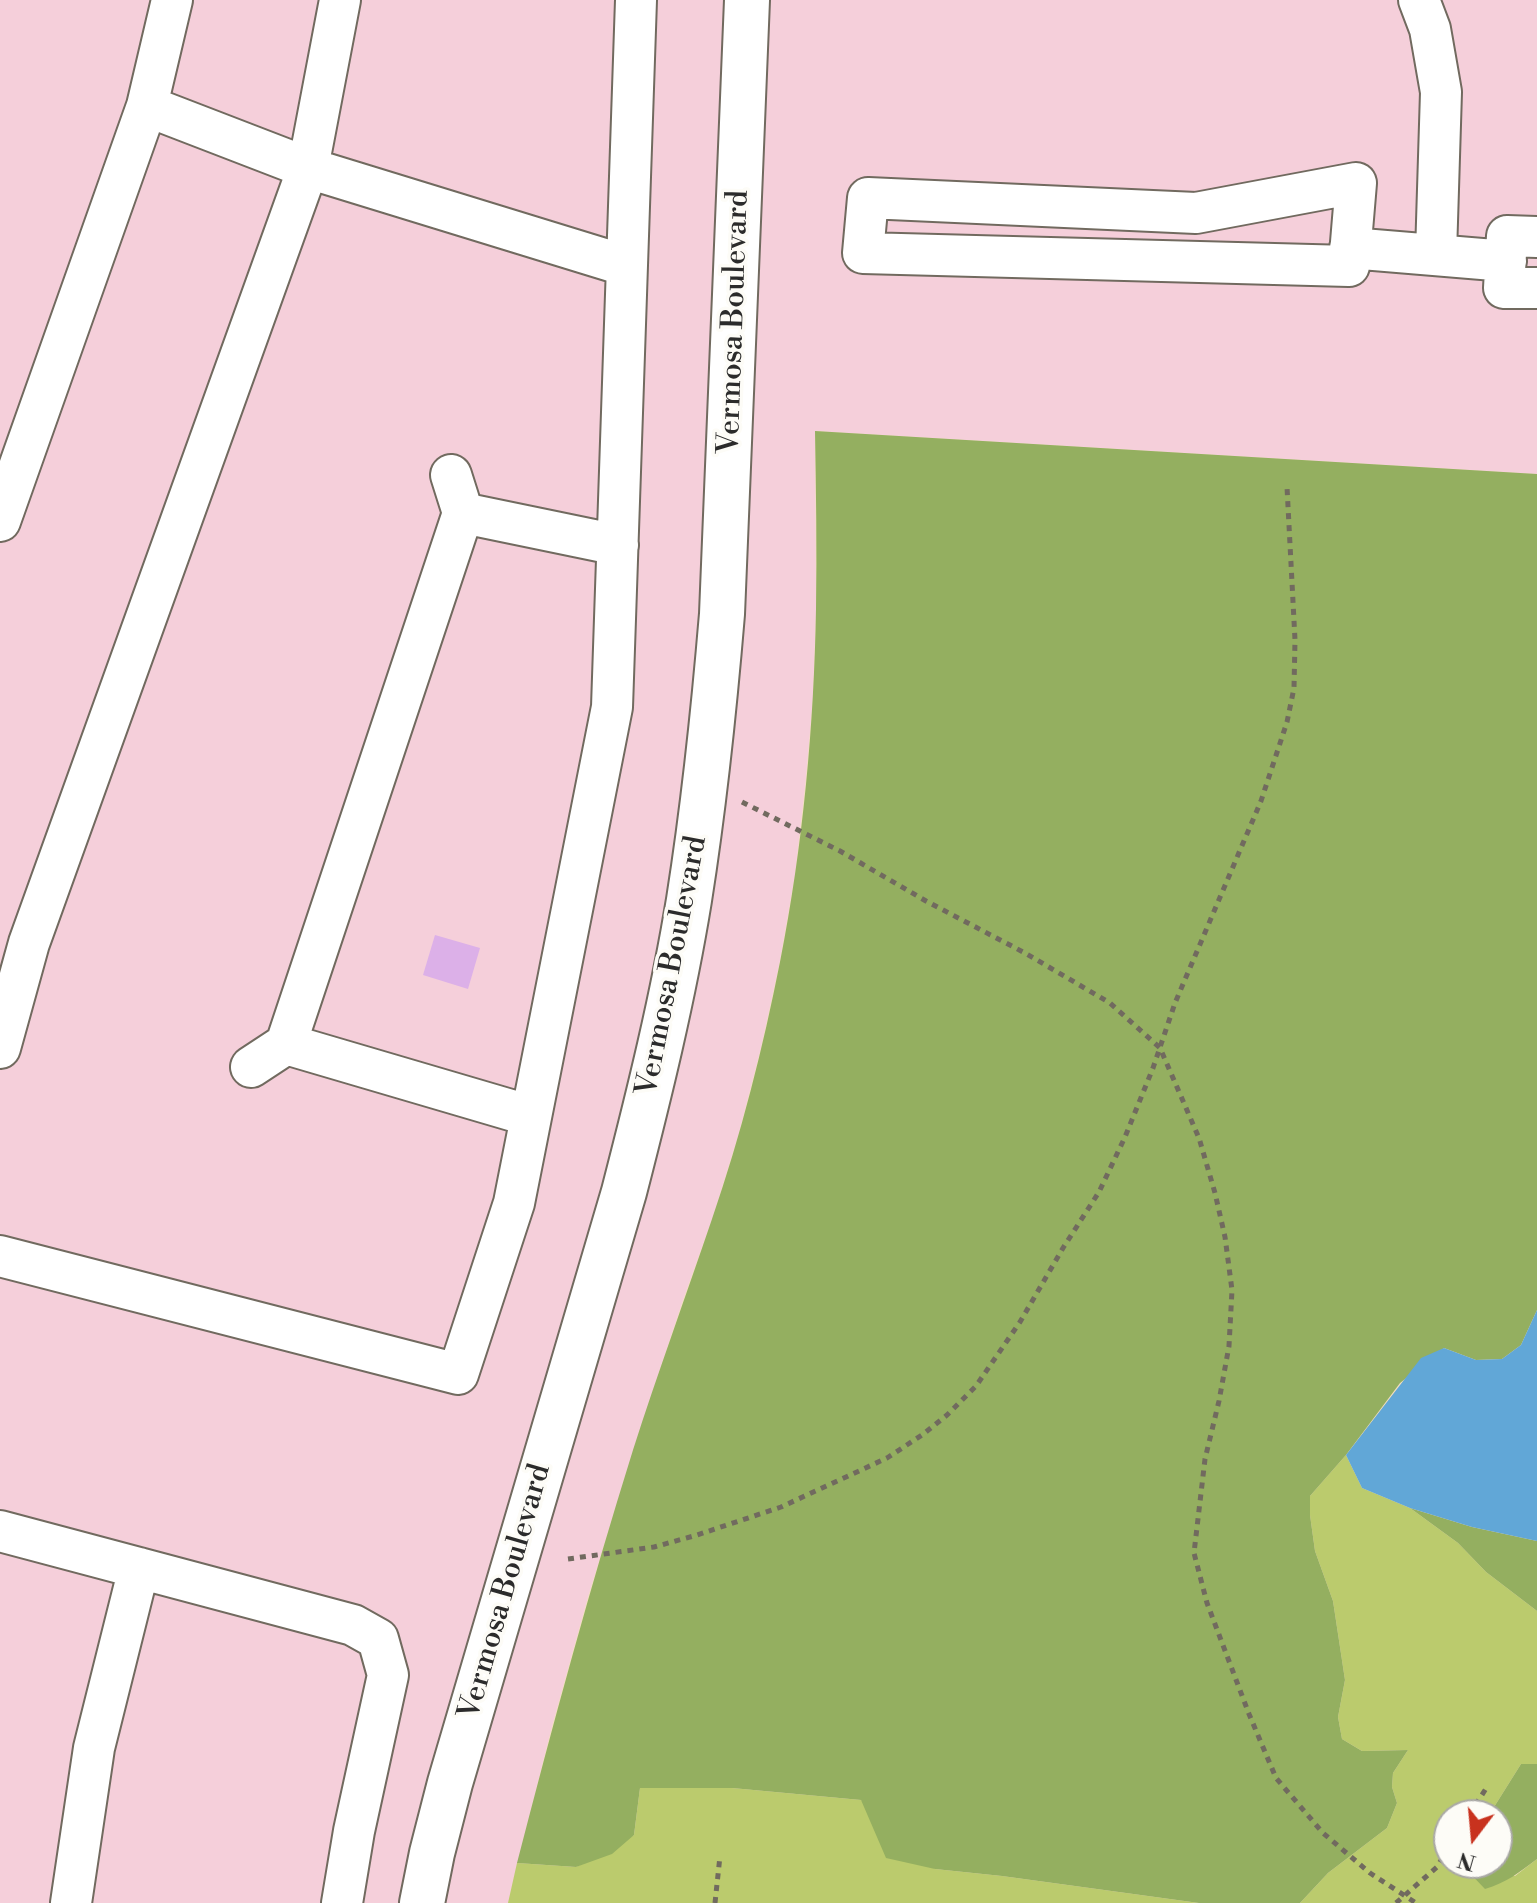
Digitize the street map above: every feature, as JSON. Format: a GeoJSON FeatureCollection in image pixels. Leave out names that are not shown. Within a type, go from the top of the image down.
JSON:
{"type":"FeatureCollection","features":[{"type":"Feature","properties":{"kind":"main road","name":"Vermosa Boulevard"},"geometry":{"type":"LineString","coordinates":[[422,1903],[450,1783],[624,1192],[649,1096],[688,903],[715,697],[727,517],[747,0]]}},
{"type":"Feature","properties":{"kind":"street"},"geometry":{"type":"LineString","coordinates":[[0,521],[147,106],[172,0]]}},
{"type":"Feature","properties":{"kind":"street"},"geometry":{"type":"LineString","coordinates":[[0,1048],[29,943],[308,168],[340,0]]}},
{"type":"Feature","properties":{"kind":"street"},"geometry":{"type":"LineString","coordinates":[[0,1256],[458,1374],[514,1203],[612,707],[636,0]]}},
{"type":"Feature","properties":{"kind":"street"},"geometry":{"type":"LineString","coordinates":[[1419,0],[1430,29],[1441,92],[1436,254]]}},
{"type":"Feature","properties":{"kind":"street"},"geometry":{"type":"LineString","coordinates":[[147,106],[308,168],[627,266]]}},
{"type":"Feature","properties":{"kind":"street"},"geometry":{"type":"LineString","coordinates":[[1356,183],[1350,248],[1349,266],[863,253],[868,198],[1196,213],[1356,183]]}},
{"type":"Feature","properties":{"kind":"street"},"geometry":{"type":"LineString","coordinates":[[1537,237],[1507,236],[1504,288],[1537,288]]}},
{"type":"Feature","properties":{"kind":"street"},"geometry":{"type":"LineString","coordinates":[[1350,248],[1506,261]]}},
{"type":"Feature","properties":{"kind":"street"},"geometry":{"type":"LineString","coordinates":[[251,1067],[286,1044],[463,513],[451,475]]}},
{"type":"Feature","properties":{"kind":"street"},"geometry":{"type":"LineString","coordinates":[[463,513],[618,545]]}},
{"type":"Feature","properties":{"kind":"street"},"geometry":{"type":"LineString","coordinates":[[286,1044],[531,1116]]}},
{"type":"Feature","properties":{"kind":"street"},"geometry":{"type":"LineString","coordinates":[[0,1531],[353,1625],[378,1639],[388,1675],[354,1831],[342,1903]]}},
{"type":"Feature","properties":{"kind":"street"},"geometry":{"type":"LineString","coordinates":[[71,1903],[94,1748],[139,1568]]}},
{"type":"Feature","properties":{"kind":"path"},"geometry":{"type":"LineString","coordinates":[[568,1559],[654,1547],[781,1507],[887,1458],[947,1415],[976,1386],[1020,1322],[1099,1192],[1125,1137],[1175,1003],[1261,801],[1287,722],[1294,688],[1295,640],[1287,487]]}},
{"type":"Feature","properties":{"kind":"path"},"geometry":{"type":"LineString","coordinates":[[705,783],[840,851],[1037,960],[1110,1003],[1160,1048],[1199,1138],[1225,1237],[1232,1290],[1229,1346],[1205,1459],[1194,1553],[1207,1603],[1276,1778],[1323,1833],[1370,1873],[1416,1903]]}},
{"type":"Feature","properties":{"kind":"path"},"geometry":{"type":"LineString","coordinates":[[1479,1799],[1487,1787]]}},
{"type":"Feature","properties":{"kind":"path"},"geometry":{"type":"LineString","coordinates":[[715,1903],[720,1856]]}},
{"type":"Feature","properties":{"kind":"path"},"geometry":{"type":"LineString","coordinates":[[1396,1903],[1433,1871]]}},
{"type":"Feature","properties":{"kind":"shaded area"},"geometry":{"type":"Polygon","coordinates":[[[0,0],[1537,0],[1537,474],[815,431],[813,699],[795,875],[780,961],[739,1133],[588,1597],[508,1903],[0,1903],[0,0]]]}},
{"type":"Feature","properties":{"kind":"green space"},"geometry":{"type":"Polygon","coordinates":[[[815,431],[1537,474],[1537,1310],[1521,1345],[1502,1359],[1476,1360],[1444,1348],[1400,1383],[1346,1455],[1310,1496],[1315,1551],[1333,1601],[1345,1680],[1338,1717],[1342,1739],[1362,1751],[1408,1750],[1393,1773],[1392,1787],[1397,1803],[1387,1828],[1328,1873],[1300,1903],[1199,1903],[935,1869],[886,1858],[861,1800],[732,1788],[640,1788],[634,1835],[612,1854],[576,1867],[517,1863],[602,1553],[732,1156],[773,994],[795,874],[810,742],[816,609],[815,431]]]}},
{"type":"Feature","properties":{"kind":"green space"},"geometry":{"type":"Polygon","coordinates":[[[1346,1455],[1362,1488],[1410,1508],[1458,1543],[1486,1572],[1537,1611],[1537,1764],[1521,1764],[1499,1799],[1433,1799],[1433,1879],[1513,1879],[1513,1876],[1537,1859],[1537,1903],[1300,1903],[1328,1873],[1387,1828],[1397,1803],[1392,1787],[1393,1773],[1408,1750],[1362,1751],[1342,1739],[1338,1717],[1345,1680],[1333,1601],[1315,1551],[1310,1496],[1346,1455]]]}},
{"type":"Feature","properties":{"kind":"green space"},"geometry":{"type":"Polygon","coordinates":[[[1410,1508],[1472,1527],[1537,1541],[1537,1611],[1486,1572],[1458,1543],[1410,1508]]]}},
{"type":"Feature","properties":{"kind":"green space"},"geometry":{"type":"Polygon","coordinates":[[[1521,1764],[1537,1764],[1537,1859],[1513,1876],[1513,1799],[1499,1799],[1521,1764]]]}},
{"type":"Feature","properties":{"kind":"green space"},"geometry":{"type":"Polygon","coordinates":[[[640,1788],[732,1788],[861,1800],[935,1869],[1199,1903],[508,1903],[517,1863],[576,1867],[634,1835],[640,1788]]]}},
{"type":"Feature","properties":{"kind":"green space"},"geometry":{"type":"Polygon","coordinates":[[[1475,1879],[1508,1879],[1506,1880],[1485,1889],[1475,1879]]]}},
{"type":"Feature","properties":{"kind":"water"},"geometry":{"type":"Polygon","coordinates":[[[1537,1310],[1537,1541],[1472,1527],[1410,1508],[1362,1488],[1346,1455],[1421,1358],[1444,1348],[1476,1360],[1502,1359],[1521,1345],[1537,1310]]]}},
{"type":"Feature","properties":{"kind":"building"},"geometry":{"type":"Polygon","coordinates":[[[435,935],[480,948],[468,989],[423,975],[435,935]]]}}]}
